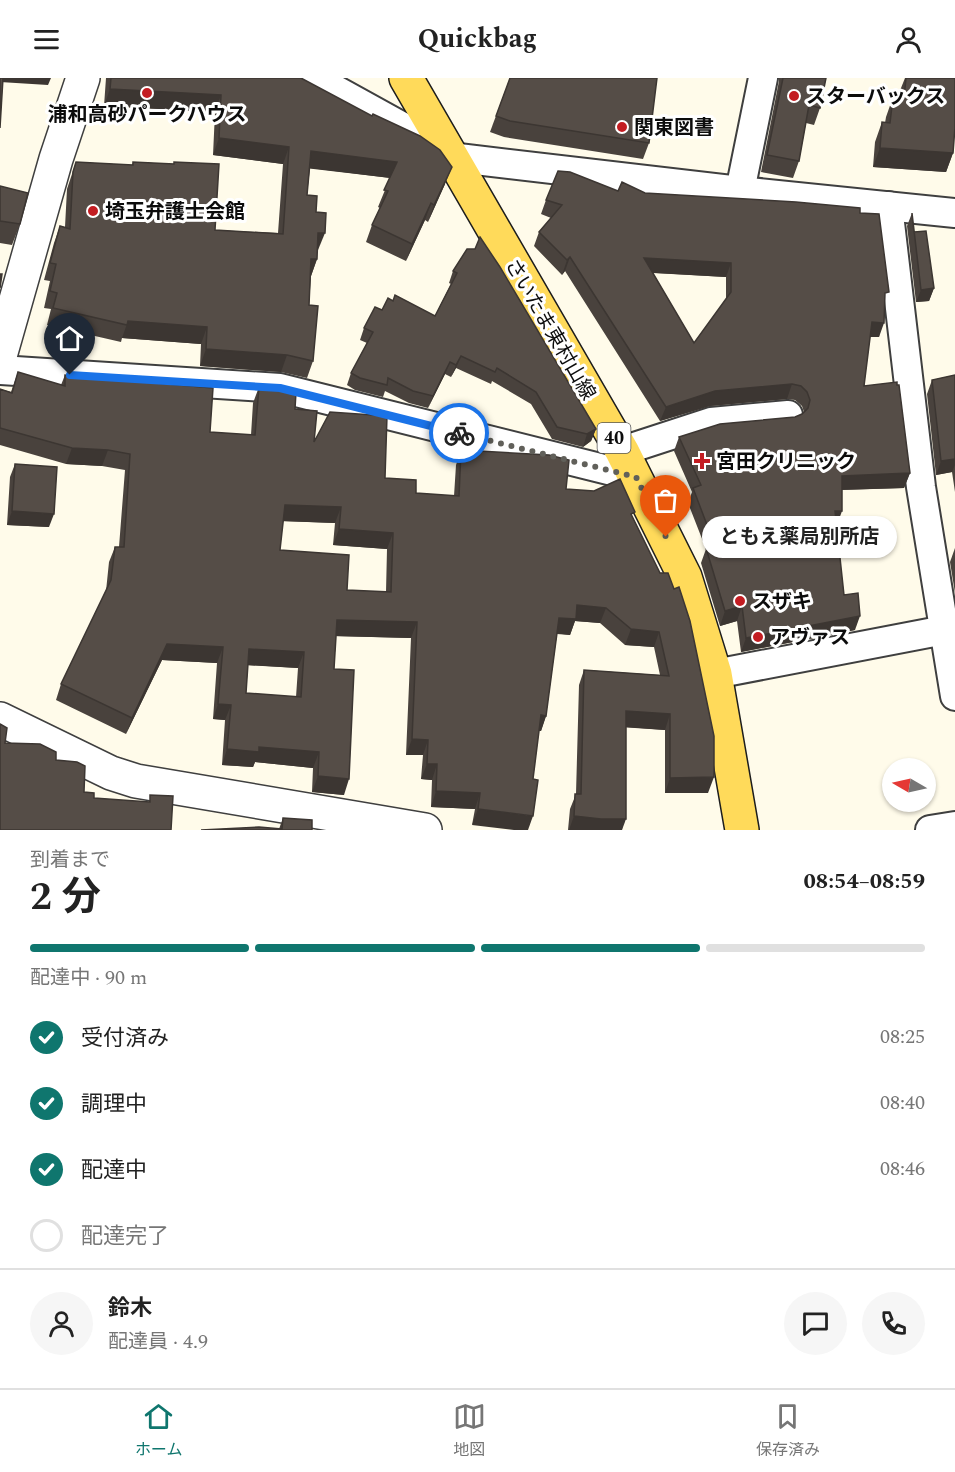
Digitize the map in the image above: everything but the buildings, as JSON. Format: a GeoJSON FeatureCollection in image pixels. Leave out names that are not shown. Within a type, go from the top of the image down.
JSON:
{"type":"FeatureCollection","features":[{"type":"Feature","properties":{"kind":"main road","name":"さいたま東村山線"},"geometry":{"type":"LineString","coordinates":[[406,78],[629,464],[685,577],[716,674],[742,830]]}},
{"type":"Feature","properties":{"kind":"street"},"geometry":{"type":"LineString","coordinates":[[0,356],[56,159],[83,78]]}},
{"type":"Feature","properties":{"kind":"street"},"geometry":{"type":"LineString","coordinates":[[314,78],[401,126],[450,157],[740,191],[955,213]]}},
{"type":"Feature","properties":{"kind":"street"},"geometry":{"type":"LineString","coordinates":[[740,191],[763,78]]}},
{"type":"Feature","properties":{"kind":"street"},"geometry":{"type":"LineString","coordinates":[[888,206],[919,475],[950,629],[955,696]]}},
{"type":"Feature","properties":{"kind":"street"},"geometry":{"type":"LineString","coordinates":[[0,370],[280,388],[629,464],[711,422],[788,415]]}},
{"type":"Feature","properties":{"kind":"street"},"geometry":{"type":"LineString","coordinates":[[716,674],[950,629]]}},
{"type":"Feature","properties":{"kind":"street"},"geometry":{"type":"LineString","coordinates":[[0,719],[111,773],[136,781],[425,830]]}},
{"type":"Feature","properties":{"kind":"street"},"geometry":{"type":"LineString","coordinates":[[930,830],[955,826]]}},
{"type":"Feature","properties":{"kind":"way so far"},"geometry":{"type":"LineString","coordinates":[[459,433],[636,477],[666,537]]}},
{"type":"Feature","properties":{"kind":"place","name":"浦和高砂パークハウス"},"geometry":{"type":"Point","coordinates":[147,93]}},
{"type":"Feature","properties":{"kind":"place","name":"スターバックス"},"geometry":{"type":"Point","coordinates":[794,96]}},
{"type":"Feature","properties":{"kind":"place","name":"関東図書"},"geometry":{"type":"Point","coordinates":[622,127]}},
{"type":"Feature","properties":{"kind":"place","name":"埼玉弁護士会館"},"geometry":{"type":"Point","coordinates":[93,211]}},
{"type":"Feature","properties":{"kind":"place","name":"宮田クリニック"},"geometry":{"type":"Point","coordinates":[702,461]}},
{"type":"Feature","properties":{"kind":"place","name":"ともえ薬局別所店"},"geometry":{"type":"Point","coordinates":[666,537]}},
{"type":"Feature","properties":{"kind":"place","name":"スザキ"},"geometry":{"type":"Point","coordinates":[740,601]}},
{"type":"Feature","properties":{"kind":"place","name":"アヴァス"},"geometry":{"type":"Point","coordinates":[758,637]}},
{"type":"Feature","properties":{"kind":"route"},"geometry":{"type":"LineString","coordinates":[[70,375],[280,388],[459,433]]}}]}
